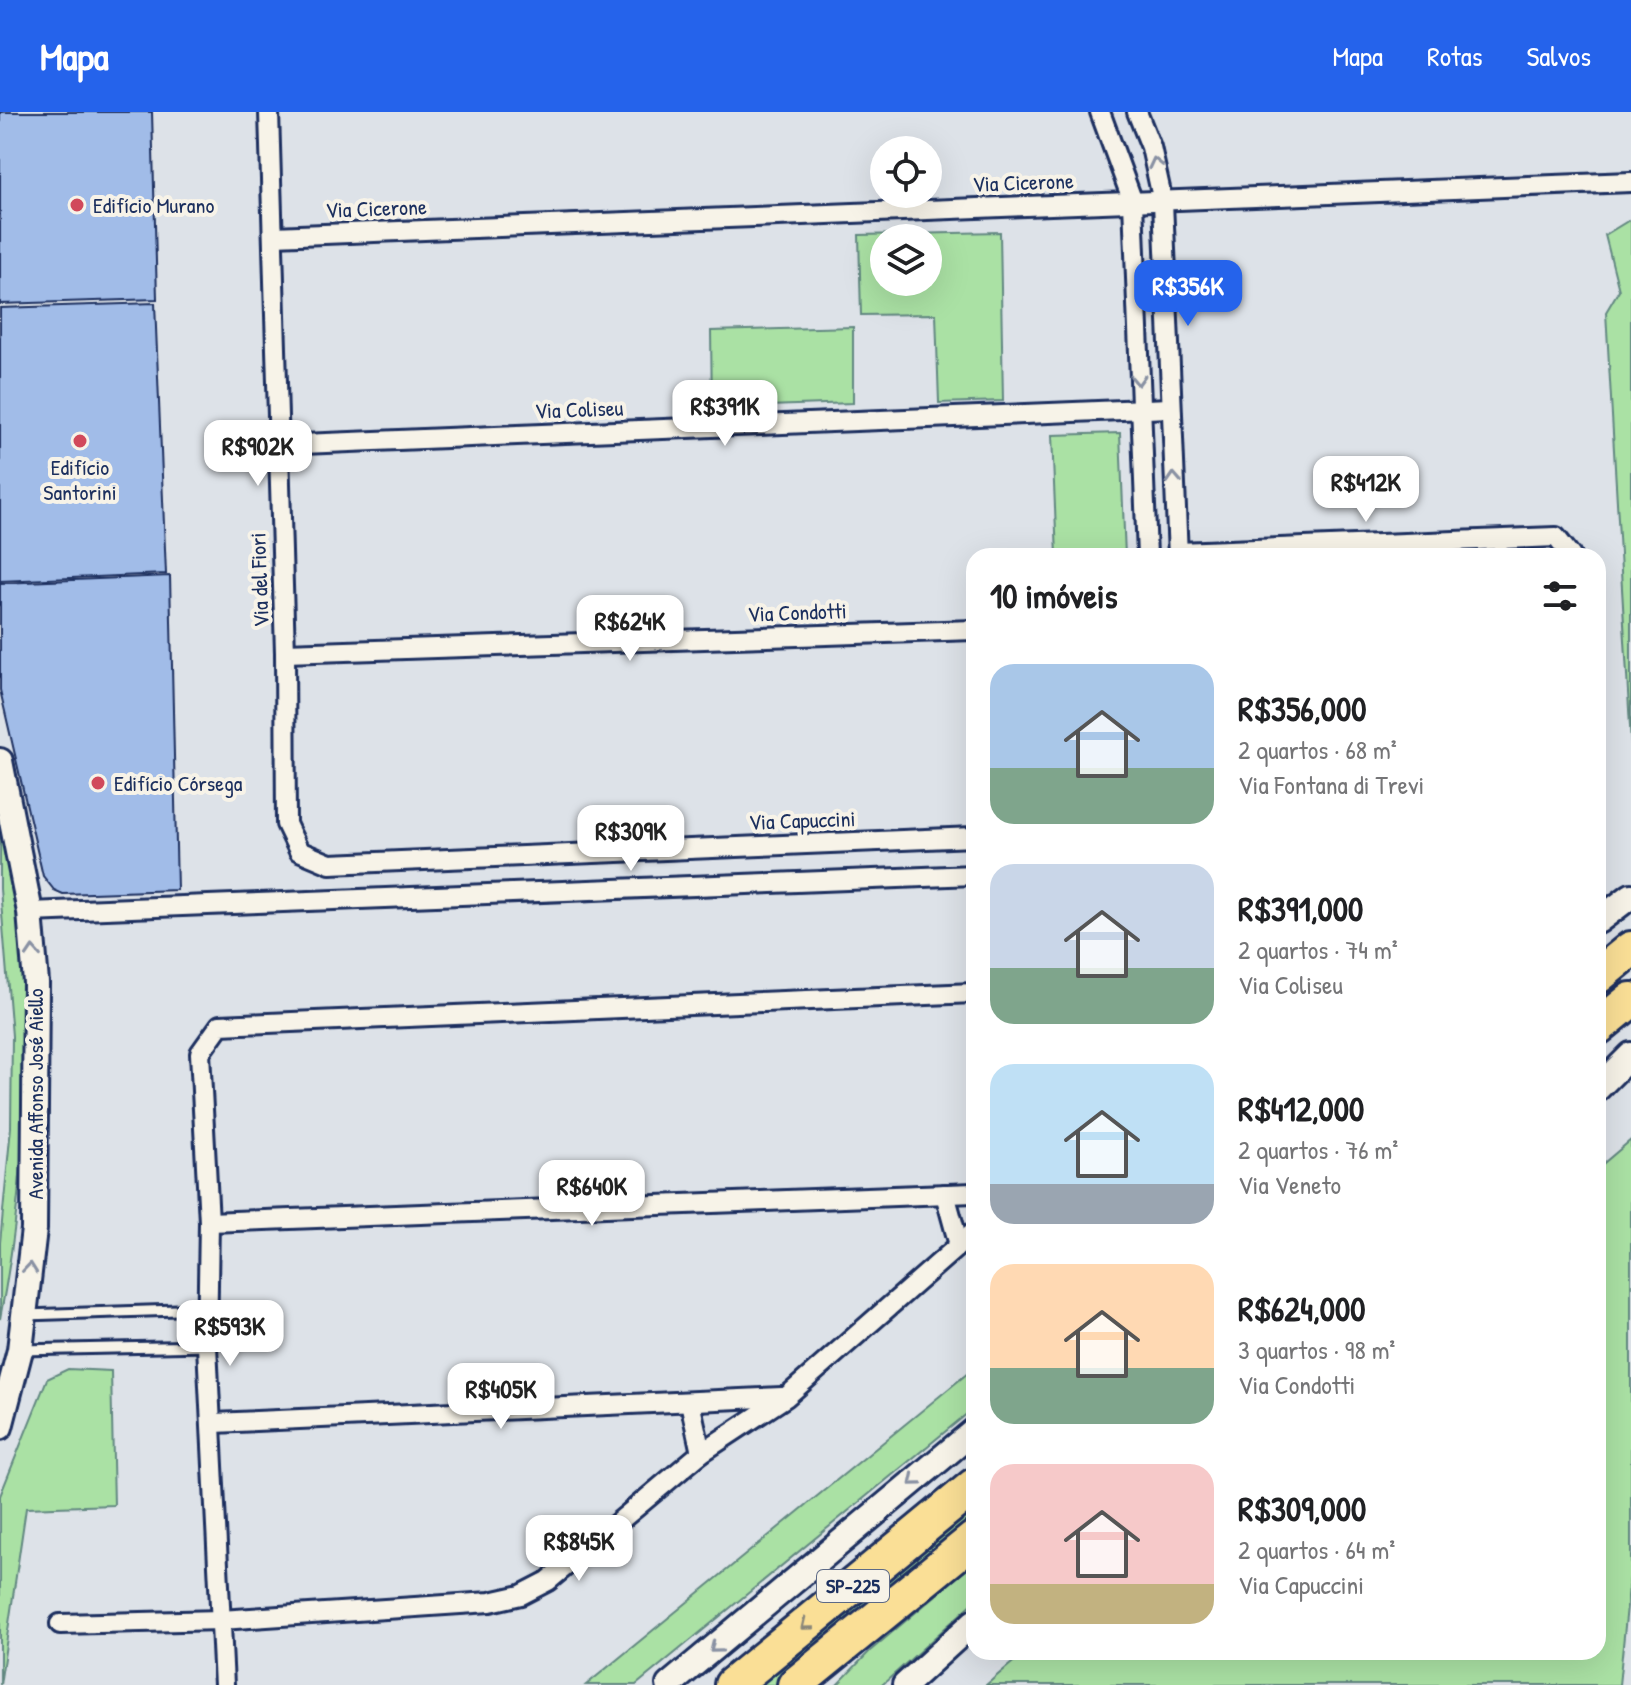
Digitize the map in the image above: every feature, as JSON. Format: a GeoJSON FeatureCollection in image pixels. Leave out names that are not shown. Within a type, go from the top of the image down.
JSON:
{"type":"FeatureCollection","features":[{"type":"Feature","properties":{"kind":"highway"},"geometry":{"type":"LineString","coordinates":[[1606,969],[1631,949]]}},
{"type":"Feature","properties":{"kind":"highway"},"geometry":{"type":"LineString","coordinates":[[1606,1020],[1631,1000]]}},
{"type":"Feature","properties":{"kind":"highway","name":"SP-225"},"geometry":{"type":"LineString","coordinates":[[732,1685],[966,1493]]}},
{"type":"Feature","properties":{"kind":"highway","name":"SP-225"},"geometry":{"type":"LineString","coordinates":[[795,1685],[966,1546]]}},
{"type":"Feature","properties":{"kind":"highway"},"geometry":{"type":"LineString","coordinates":[[830,1685],[930,1575]]}},
{"type":"Feature","properties":{"kind":"street","name":"Via del Fiori"},"geometry":{"type":"LineString","coordinates":[[269,112],[285,653],[286,824],[299,851]]}},
{"type":"Feature","properties":{"kind":"street"},"geometry":{"type":"LineString","coordinates":[[1100,112],[1133,202],[1147,548]]}},
{"type":"Feature","properties":{"kind":"street"},"geometry":{"type":"LineString","coordinates":[[1137,112],[1151,147],[1163,202],[1178,548]]}},
{"type":"Feature","properties":{"kind":"street","name":"Via Cicerone"},"geometry":{"type":"LineString","coordinates":[[274,236],[1631,182]]}},
{"type":"Feature","properties":{"kind":"street","name":"Via Coliseu"},"geometry":{"type":"LineString","coordinates":[[278,445],[1170,408]]}},
{"type":"Feature","properties":{"kind":"street"},"geometry":{"type":"LineString","coordinates":[[1311,548],[1556,537],[1565,548]]}},
{"type":"Feature","properties":{"kind":"street","name":"Via Condotti"},"geometry":{"type":"LineString","coordinates":[[285,653],[966,630]]}},
{"type":"Feature","properties":{"kind":"street","name":"Avenida Affonso José Aiello"},"geometry":{"type":"LineString","coordinates":[[0,761],[30,912],[36,983],[34,1229],[20,1350],[0,1427]]}},
{"type":"Feature","properties":{"kind":"street","name":"Via Capuccini"},"geometry":{"type":"LineString","coordinates":[[299,851],[330,864],[966,837]]}},
{"type":"Feature","properties":{"kind":"street"},"geometry":{"type":"LineString","coordinates":[[30,912],[966,875]]}},
{"type":"Feature","properties":{"kind":"street"},"geometry":{"type":"LineString","coordinates":[[1606,915],[1631,896]]}},
{"type":"Feature","properties":{"kind":"street"},"geometry":{"type":"LineString","coordinates":[[224,1685],[214,1423],[207,1346],[209,1222],[200,1053],[220,1025],[966,993]]}},
{"type":"Feature","properties":{"kind":"street"},"geometry":{"type":"LineString","coordinates":[[1606,1080],[1631,1055]]}},
{"type":"Feature","properties":{"kind":"street"},"geometry":{"type":"LineString","coordinates":[[209,1222],[966,1193]]}},
{"type":"Feature","properties":{"kind":"street"},"geometry":{"type":"LineString","coordinates":[[945,1194],[959,1245]]}},
{"type":"Feature","properties":{"kind":"street"},"geometry":{"type":"LineString","coordinates":[[60,1624],[221,1620],[490,1602],[521,1595],[548,1581],[701,1453],[786,1397],[966,1239]]}},
{"type":"Feature","properties":{"kind":"street"},"geometry":{"type":"LineString","coordinates":[[214,1423],[786,1397]]}},
{"type":"Feature","properties":{"kind":"street"},"geometry":{"type":"LineString","coordinates":[[690,1402],[701,1453]]}},
{"type":"Feature","properties":{"kind":"street"},"geometry":{"type":"LineString","coordinates":[[669,1685],[966,1438]]}},
{"type":"Feature","properties":{"kind":"street"},"geometry":{"type":"LineString","coordinates":[[905,1685],[966,1629]]}},
{"type":"Feature","properties":{"kind":"lane"},"geometry":{"type":"LineString","coordinates":[[25,1315],[208,1309]]}},
{"type":"Feature","properties":{"kind":"lane"},"geometry":{"type":"LineString","coordinates":[[20,1350],[207,1346]]}},
{"type":"Feature","properties":{"kind":"green space"},"geometry":{"type":"Polygon","coordinates":[[[1631,219],[1631,744],[1606,312],[1619,290],[1605,235],[1631,219]]]}},
{"type":"Feature","properties":{"kind":"green space"},"geometry":{"type":"Polygon","coordinates":[[[1000,232],[1003,401],[939,403],[936,314],[861,315],[859,235],[870,235],[870,296],[942,296],[942,233],[1000,232]]]}},
{"type":"Feature","properties":{"kind":"green space"},"geometry":{"type":"Polygon","coordinates":[[[853,327],[853,403],[712,408],[711,331],[853,327]]]}},
{"type":"Feature","properties":{"kind":"green space"},"geometry":{"type":"Polygon","coordinates":[[[1120,433],[1125,548],[1057,548],[1052,435],[1120,433]]]}},
{"type":"Feature","properties":{"kind":"green space"},"geometry":{"type":"Polygon","coordinates":[[[0,809],[20,934],[26,1064],[18,1193],[0,1319],[0,1243],[11,1127],[12,1036],[0,889],[0,809]]]}},
{"type":"Feature","properties":{"kind":"green space"},"geometry":{"type":"Polygon","coordinates":[[[1631,1140],[1631,1567],[1619,1685],[986,1685],[1016,1660],[1606,1660],[1606,1161],[1631,1140]]]}},
{"type":"Feature","properties":{"kind":"green space"},"geometry":{"type":"Polygon","coordinates":[[[68,1369],[111,1371],[114,1505],[26,1508],[0,1685],[0,1496],[47,1379],[68,1369]]]}},
{"type":"Feature","properties":{"kind":"green space"},"geometry":{"type":"Polygon","coordinates":[[[966,1375],[966,1415],[636,1685],[586,1685],[966,1375]]]}},
{"type":"Feature","properties":{"kind":"green space"},"geometry":{"type":"Polygon","coordinates":[[[966,1509],[966,1530],[776,1685],[750,1685],[966,1509]]]}},
{"type":"Feature","properties":{"kind":"green space"},"geometry":{"type":"Polygon","coordinates":[[[966,1570],[966,1609],[882,1685],[837,1685],[870,1651],[966,1570]]]}},
{"type":"Feature","properties":{"kind":"building","name":"Edifício Murano"},"geometry":{"type":"Polygon","coordinates":[[[0,112],[152,112],[157,299],[0,304],[0,112]]]}},
{"type":"Feature","properties":{"kind":"building","name":"Edifício Santorini"},"geometry":{"type":"Polygon","coordinates":[[[155,303],[166,574],[0,581],[0,308],[155,303]]]}},
{"type":"Feature","properties":{"kind":"building","name":"Edifício Córsega"},"geometry":{"type":"Polygon","coordinates":[[[170,576],[177,890],[63,894],[54,890],[43,876],[0,690],[0,583],[170,576]]]}},
{"type":"Feature","properties":{"kind":"place","name":"Edifício Murano"},"geometry":{"type":"Point","coordinates":[77,205]}},
{"type":"Feature","properties":{"kind":"place","name":"Edifício Santorini"},"geometry":{"type":"Point","coordinates":[80,441]}},
{"type":"Feature","properties":{"kind":"place","name":"Edifício Córsega"},"geometry":{"type":"Point","coordinates":[98,783]}}]}
